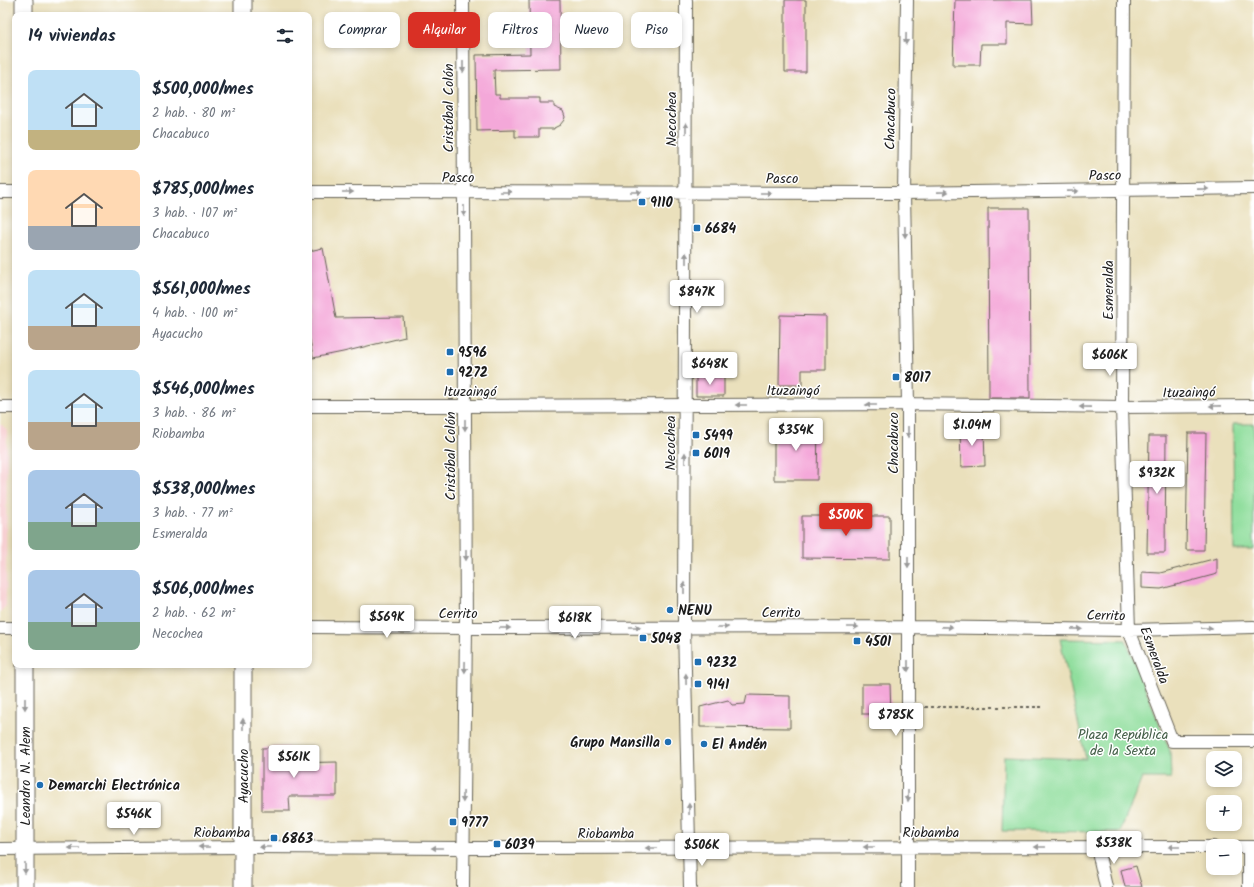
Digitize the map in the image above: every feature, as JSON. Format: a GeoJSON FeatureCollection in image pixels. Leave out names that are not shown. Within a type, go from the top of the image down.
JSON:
{"type":"FeatureCollection","features":[{"type":"Feature","properties":{"kind":"main road"},"geometry":{"type":"LineString","coordinates":[[24,0],[24,12]]}},
{"type":"Feature","properties":{"kind":"main road"},"geometry":{"type":"LineString","coordinates":[[242,12],[243,0]]}},
{"type":"Feature","properties":{"kind":"main road","name":"Leandro N. Alem"},"geometry":{"type":"LineString","coordinates":[[25,668],[25,887]]}},
{"type":"Feature","properties":{"kind":"main road","name":"Ayacucho"},"geometry":{"type":"LineString","coordinates":[[243,668],[243,887]]}},
{"type":"Feature","properties":{"kind":"street","name":"Cristóbal Colón"},"geometry":{"type":"LineString","coordinates":[[463,0],[466,628],[463,887]]}},
{"type":"Feature","properties":{"kind":"street","name":"Necochea"},"geometry":{"type":"LineString","coordinates":[[686,0],[684,627],[690,887]]}},
{"type":"Feature","properties":{"kind":"street","name":"Chacabuco"},"geometry":{"type":"LineString","coordinates":[[907,0],[904,193],[908,404],[908,887]]}},
{"type":"Feature","properties":{"kind":"street","name":"Esmeralda"},"geometry":{"type":"LineString","coordinates":[[1124,0],[1122,407],[1129,630],[1172,741],[1254,742]]}},
{"type":"Feature","properties":{"kind":"street","name":"Pasco"},"geometry":{"type":"LineString","coordinates":[[312,192],[904,193],[1254,188]]}},
{"type":"Feature","properties":{"kind":"street"},"geometry":{"type":"LineString","coordinates":[[0,192],[12,192]]}},
{"type":"Feature","properties":{"kind":"street","name":"Ituzaingó"},"geometry":{"type":"LineString","coordinates":[[312,406],[685,406],[908,404],[1122,407],[1254,406]]}},
{"type":"Feature","properties":{"kind":"street"},"geometry":{"type":"LineString","coordinates":[[0,407],[12,407]]}},
{"type":"Feature","properties":{"kind":"street","name":"Cerrito"},"geometry":{"type":"LineString","coordinates":[[312,627],[466,628],[908,626],[1129,630],[1254,627]]}},
{"type":"Feature","properties":{"kind":"street"},"geometry":{"type":"LineString","coordinates":[[0,628],[12,628]]}},
{"type":"Feature","properties":{"kind":"street","name":"Riobamba"},"geometry":{"type":"LineString","coordinates":[[0,849],[243,847],[1206,847]]}},
{"type":"Feature","properties":{"kind":"street"},"geometry":{"type":"LineString","coordinates":[[1098,847],[1106,887]]}},
{"type":"Feature","properties":{"kind":"street"},"geometry":{"type":"LineString","coordinates":[[1249,887],[1252,847]]}},
{"type":"Feature","properties":{"kind":"path"},"geometry":{"type":"LineString","coordinates":[[908,707],[1044,707]]}},
{"type":"Feature","properties":{"kind":"shaded area"},"geometry":{"type":"Polygon","coordinates":[[[0,425],[7,430],[6,606],[0,612],[0,425]]]}},
{"type":"Feature","properties":{"kind":"green space"},"geometry":{"type":"Polygon","coordinates":[[[1233,424],[1254,424],[1254,550],[1234,550],[1233,424]]]}},
{"type":"Feature","properties":{"kind":"green space","name":"Plaza República de la Sexta"},"geometry":{"type":"Polygon","coordinates":[[[1060,639],[1126,640],[1170,751],[1171,778],[1142,778],[1120,832],[1002,831],[1004,756],[1086,759],[1060,639]]]}},
{"type":"Feature","properties":{"kind":"building"},"geometry":{"type":"Polygon","coordinates":[[[529,0],[560,0],[561,69],[494,70],[495,94],[500,94],[500,98],[540,98],[540,103],[554,103],[554,107],[563,111],[565,117],[564,120],[554,129],[539,129],[539,137],[515,137],[515,130],[477,131],[476,55],[530,54],[530,48],[552,48],[552,12],[529,12],[529,0]]]}},
{"type":"Feature","properties":{"kind":"building"},"geometry":{"type":"Polygon","coordinates":[[[785,0],[806,0],[806,72],[785,72],[785,0]]]}},
{"type":"Feature","properties":{"kind":"building"},"geometry":{"type":"Polygon","coordinates":[[[955,0],[1032,0],[1033,24],[1007,23],[1007,44],[981,44],[980,65],[953,65],[955,0]]]}},
{"type":"Feature","properties":{"kind":"building"},"geometry":{"type":"Polygon","coordinates":[[[988,208],[1029,208],[1030,398],[989,398],[988,208]]]}},
{"type":"Feature","properties":{"kind":"building"},"geometry":{"type":"Polygon","coordinates":[[[323,248],[336,318],[403,317],[405,337],[313,358],[312,250],[323,248]]]}},
{"type":"Feature","properties":{"kind":"building"},"geometry":{"type":"Polygon","coordinates":[[[780,315],[826,316],[826,370],[802,370],[802,385],[779,385],[780,315]]]}},
{"type":"Feature","properties":{"kind":"building"},"geometry":{"type":"Polygon","coordinates":[[[696,377],[724,377],[724,396],[696,396],[696,377]]]}},
{"type":"Feature","properties":{"kind":"building"},"geometry":{"type":"Polygon","coordinates":[[[774,424],[818,424],[817,480],[774,480],[774,424]]]}},
{"type":"Feature","properties":{"kind":"building"},"geometry":{"type":"Polygon","coordinates":[[[984,427],[985,466],[961,467],[960,428],[984,427]]]}},
{"type":"Feature","properties":{"kind":"building"},"geometry":{"type":"Polygon","coordinates":[[[1188,433],[1206,433],[1204,550],[1186,550],[1188,433]]]}},
{"type":"Feature","properties":{"kind":"building"},"geometry":{"type":"Polygon","coordinates":[[[1149,436],[1166,436],[1165,553],[1147,553],[1149,436]]]}},
{"type":"Feature","properties":{"kind":"building"},"geometry":{"type":"Polygon","coordinates":[[[802,516],[890,516],[890,559],[802,558],[802,516]]]}},
{"type":"Feature","properties":{"kind":"building"},"geometry":{"type":"Polygon","coordinates":[[[1217,558],[1217,574],[1161,589],[1142,588],[1142,572],[1160,573],[1217,558]]]}},
{"type":"Feature","properties":{"kind":"building"},"geometry":{"type":"Polygon","coordinates":[[[862,684],[890,684],[891,714],[862,714],[862,684]]]}},
{"type":"Feature","properties":{"kind":"building"},"geometry":{"type":"Polygon","coordinates":[[[747,695],[790,696],[790,728],[700,727],[700,707],[728,700],[732,705],[745,704],[747,695]]]}},
{"type":"Feature","properties":{"kind":"building"},"geometry":{"type":"Polygon","coordinates":[[[288,747],[288,763],[337,762],[337,796],[289,796],[290,811],[262,811],[262,748],[288,747]]]}},
{"type":"Feature","properties":{"kind":"building"},"geometry":{"type":"Polygon","coordinates":[[[1136,866],[1142,887],[1125,887],[1121,870],[1136,866]]]}},
{"type":"Feature","properties":{"kind":"place","name":"9110"},"geometry":{"type":"Point","coordinates":[642,202]}},
{"type":"Feature","properties":{"kind":"place","name":"6684"},"geometry":{"type":"Point","coordinates":[697,228]}},
{"type":"Feature","properties":{"kind":"place","name":"9596"},"geometry":{"type":"Point","coordinates":[450,352]}},
{"type":"Feature","properties":{"kind":"place","name":"9272"},"geometry":{"type":"Point","coordinates":[450,372]}},
{"type":"Feature","properties":{"kind":"place","name":"8017"},"geometry":{"type":"Point","coordinates":[896,377]}},
{"type":"Feature","properties":{"kind":"place","name":"5499"},"geometry":{"type":"Point","coordinates":[696,435]}},
{"type":"Feature","properties":{"kind":"place","name":"6019"},"geometry":{"type":"Point","coordinates":[696,453]}},
{"type":"Feature","properties":{"kind":"place","name":"NENU"},"geometry":{"type":"Point","coordinates":[670,610]}},
{"type":"Feature","properties":{"kind":"place","name":"5048"},"geometry":{"type":"Point","coordinates":[643,638]}},
{"type":"Feature","properties":{"kind":"place","name":"4501"},"geometry":{"type":"Point","coordinates":[857,641]}},
{"type":"Feature","properties":{"kind":"place","name":"9232"},"geometry":{"type":"Point","coordinates":[698,662]}},
{"type":"Feature","properties":{"kind":"place","name":"9141"},"geometry":{"type":"Point","coordinates":[698,684]}},
{"type":"Feature","properties":{"kind":"place","name":"Grupo Mansilla"},"geometry":{"type":"Point","coordinates":[668,742]}},
{"type":"Feature","properties":{"kind":"place","name":"El Andén"},"geometry":{"type":"Point","coordinates":[704,744]}},
{"type":"Feature","properties":{"kind":"place","name":"Demarchi Electrónica"},"geometry":{"type":"Point","coordinates":[40,785]}},
{"type":"Feature","properties":{"kind":"place","name":"9777"},"geometry":{"type":"Point","coordinates":[453,822]}},
{"type":"Feature","properties":{"kind":"place","name":"6863"},"geometry":{"type":"Point","coordinates":[274,838]}},
{"type":"Feature","properties":{"kind":"place","name":"6039"},"geometry":{"type":"Point","coordinates":[497,844]}}]}
